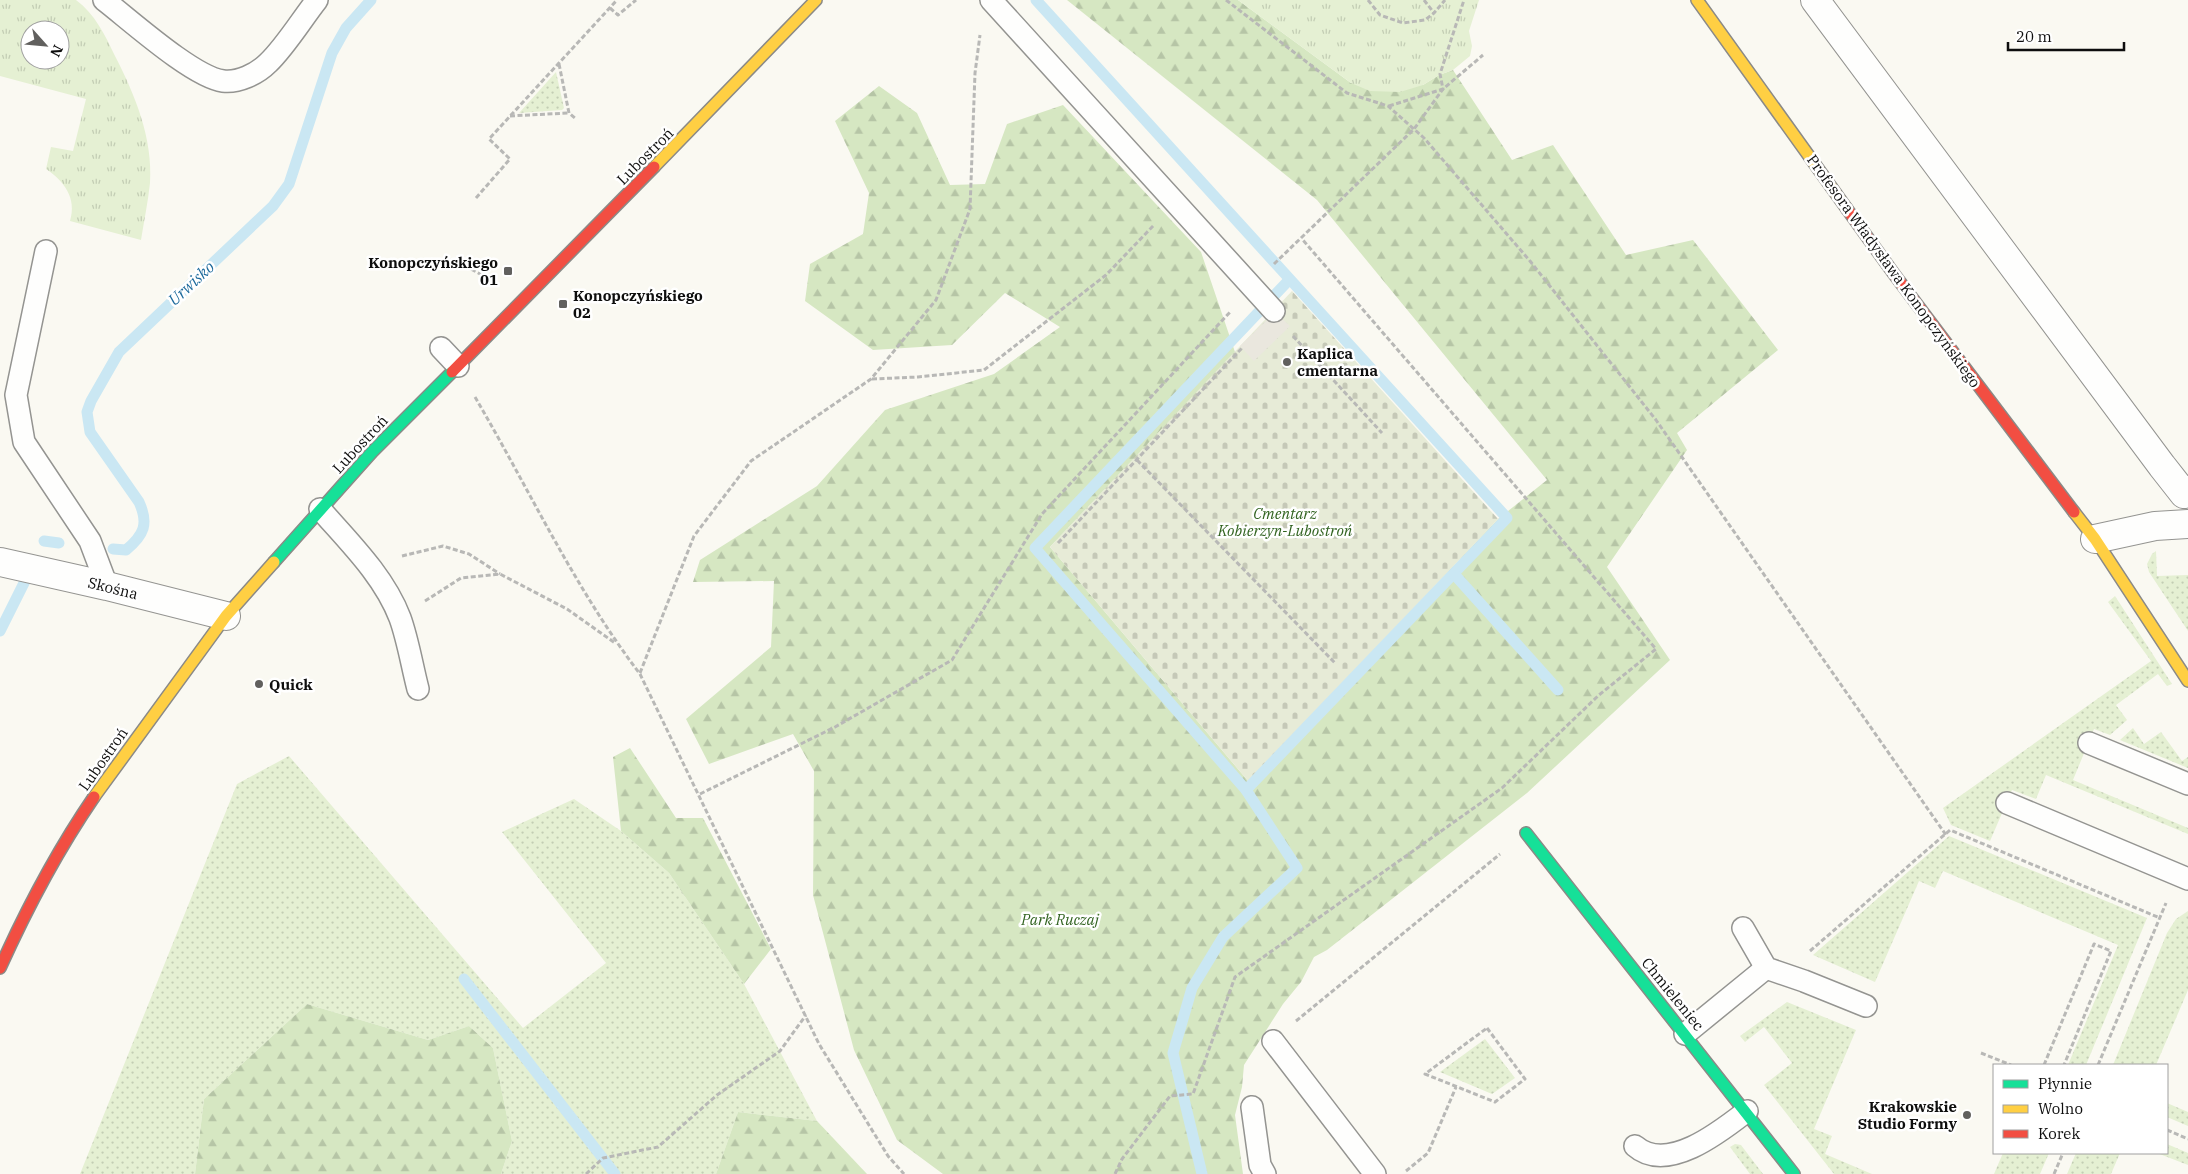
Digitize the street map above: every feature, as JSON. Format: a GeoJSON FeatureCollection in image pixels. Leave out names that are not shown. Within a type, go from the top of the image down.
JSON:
{"type":"FeatureCollection","features":[{"type":"Feature","properties":{"kind":"street","name":"Lubostroń"},"geometry":{"type":"LineString","coordinates":[[0,968],[22,919],[54,860],[93,798],[226,616],[372,452],[703,118],[816,0]]}},
{"type":"Feature","properties":{"kind":"street","name":"Profesora Władysława Konopczyńskiego"},"geometry":{"type":"LineString","coordinates":[[1696,0],[1894,274],[2095,539],[2188,681]]}},
{"type":"Feature","properties":{"kind":"street"},"geometry":{"type":"LineString","coordinates":[[1815,0],[2162,466],[2186,492]]}},
{"type":"Feature","properties":{"kind":"street"},"geometry":{"type":"LineString","coordinates":[[2095,539],[2155,526],[2185,524]]}},
{"type":"Feature","properties":{"kind":"street","name":"Skośna"},"geometry":{"type":"LineString","coordinates":[[0,562],[107,586],[226,616]]}},
{"type":"Feature","properties":{"kind":"street","name":"Chmieleniec"},"geometry":{"type":"LineString","coordinates":[[1526,833],[1747,1111],[1794,1174]]}},
{"type":"Feature","properties":{"kind":"lane"},"geometry":{"type":"LineString","coordinates":[[104,0],[191,68],[225,82],[249,76],[268,62],[317,0]]}},
{"type":"Feature","properties":{"kind":"lane"},"geometry":{"type":"LineString","coordinates":[[991,0],[1274,311]]}},
{"type":"Feature","properties":{"kind":"lane"},"geometry":{"type":"LineString","coordinates":[[46,251],[16,395],[24,442],[90,541],[107,586]]}},
{"type":"Feature","properties":{"kind":"lane"},"geometry":{"type":"LineString","coordinates":[[441,348],[458,366]]}},
{"type":"Feature","properties":{"kind":"lane"},"geometry":{"type":"LineString","coordinates":[[2185,524],[2186,492]]}},
{"type":"Feature","properties":{"kind":"lane"},"geometry":{"type":"LineString","coordinates":[[320,509],[365,561],[385,590],[400,618],[418,689]]}},
{"type":"Feature","properties":{"kind":"lane"},"geometry":{"type":"LineString","coordinates":[[2088,743],[2188,784]]}},
{"type":"Feature","properties":{"kind":"lane"},"geometry":{"type":"LineString","coordinates":[[2007,804],[2183,877]]}},
{"type":"Feature","properties":{"kind":"lane"},"geometry":{"type":"LineString","coordinates":[[1742,928],[1766,968],[1866,1006]]}},
{"type":"Feature","properties":{"kind":"lane"},"geometry":{"type":"LineString","coordinates":[[1685,1034],[1766,968]]}},
{"type":"Feature","properties":{"kind":"lane"},"geometry":{"type":"LineString","coordinates":[[1273,1041],[1375,1174]]}},
{"type":"Feature","properties":{"kind":"lane"},"geometry":{"type":"LineString","coordinates":[[1252,1107],[1260,1165],[1265,1174]]}},
{"type":"Feature","properties":{"kind":"lane"},"geometry":{"type":"LineString","coordinates":[[1635,1146],[1641,1152],[1655,1158],[1683,1155],[1708,1140],[1747,1111]]}},
{"type":"Feature","properties":{"kind":"path"},"geometry":{"type":"LineString","coordinates":[[476,198],[510,159],[489,140],[617,0]]}},
{"type":"Feature","properties":{"kind":"path"},"geometry":{"type":"LineString","coordinates":[[610,8],[618,15],[636,0]]}},
{"type":"Feature","properties":{"kind":"path"},"geometry":{"type":"LineString","coordinates":[[1226,0],[1347,94],[1388,106],[1424,138],[1530,261],[1656,420],[1946,835]]}},
{"type":"Feature","properties":{"kind":"path"},"geometry":{"type":"LineString","coordinates":[[1368,0],[1380,15],[1403,23],[1425,20],[1445,0]]}},
{"type":"Feature","properties":{"kind":"path"},"geometry":{"type":"LineString","coordinates":[[1424,0],[1434,13]]}},
{"type":"Feature","properties":{"kind":"path"},"geometry":{"type":"LineString","coordinates":[[1443,89],[1440,74],[1464,0]]}},
{"type":"Feature","properties":{"kind":"path"},"geometry":{"type":"LineString","coordinates":[[640,674],[694,536],[750,461],[871,379],[936,300],[970,209],[975,73],[982,27]]}},
{"type":"Feature","properties":{"kind":"path"},"geometry":{"type":"LineString","coordinates":[[1278,262],[1414,129],[1443,89],[1483,55]]}},
{"type":"Feature","properties":{"kind":"path"},"geometry":{"type":"LineString","coordinates":[[559,64],[569,113],[575,118]]}},
{"type":"Feature","properties":{"kind":"path"},"geometry":{"type":"LineString","coordinates":[[1388,106],[1443,89]]}},
{"type":"Feature","properties":{"kind":"path"},"geometry":{"type":"LineString","coordinates":[[510,116],[569,113]]}},
{"type":"Feature","properties":{"kind":"path"},"geometry":{"type":"LineString","coordinates":[[871,379],[984,370],[1106,275],[1176,203]]}},
{"type":"Feature","properties":{"kind":"path"},"geometry":{"type":"LineString","coordinates":[[1115,1174],[1122,1159],[1170,1096],[1194,1094],[1235,977],[1502,788],[1599,695],[1656,649],[1302,239]]}},
{"type":"Feature","properties":{"kind":"path"},"geometry":{"type":"LineString","coordinates":[[458,262],[502,286]]}},
{"type":"Feature","properties":{"kind":"path"},"geometry":{"type":"LineString","coordinates":[[700,794],[835,727],[952,660],[1042,514],[1252,287]]}},
{"type":"Feature","properties":{"kind":"path"},"geometry":{"type":"LineString","coordinates":[[1287,329],[1382,433]]}},
{"type":"Feature","properties":{"kind":"path"},"geometry":{"type":"LineString","coordinates":[[1058,543],[1242,348]]}},
{"type":"Feature","properties":{"kind":"path"},"geometry":{"type":"LineString","coordinates":[[472,392],[562,552],[618,645],[640,674],[700,794],[819,1044],[888,1156],[904,1174]]}},
{"type":"Feature","properties":{"kind":"path"},"geometry":{"type":"LineString","coordinates":[[1137,460],[1335,663]]}},
{"type":"Feature","properties":{"kind":"path"},"geometry":{"type":"LineString","coordinates":[[397,557],[443,546],[469,554],[500,574],[567,609],[618,645]]}},
{"type":"Feature","properties":{"kind":"path"},"geometry":{"type":"LineString","coordinates":[[400,618],[461,578],[500,574]]}},
{"type":"Feature","properties":{"kind":"path"},"geometry":{"type":"LineString","coordinates":[[1793,977],[1804,956],[1950,830],[2160,918]]}},
{"type":"Feature","properties":{"kind":"path"},"geometry":{"type":"LineString","coordinates":[[1273,1041],[1526,833]]}},
{"type":"Feature","properties":{"kind":"path"},"geometry":{"type":"LineString","coordinates":[[2098,1064],[2160,918],[2183,877]]}},
{"type":"Feature","properties":{"kind":"path"},"geometry":{"type":"LineString","coordinates":[[2044,1064],[2094,944],[2111,951],[2064,1064]]}},
{"type":"Feature","properties":{"kind":"path"},"geometry":{"type":"LineString","coordinates":[[586,1174],[603,1158],[658,1147],[717,1095],[780,1050],[806,1014]]}},
{"type":"Feature","properties":{"kind":"path"},"geometry":{"type":"LineString","coordinates":[[1487,1028],[1526,1079],[1495,1102],[1456,1087],[1425,1074],[1487,1028]]}},
{"type":"Feature","properties":{"kind":"path"},"geometry":{"type":"LineString","coordinates":[[1981,1053],[2008,1064]]}},
{"type":"Feature","properties":{"kind":"path"},"geometry":{"type":"LineString","coordinates":[[1401,1174],[1428,1153],[1456,1087]]}},
{"type":"Feature","properties":{"kind":"path"},"geometry":{"type":"LineString","coordinates":[[2168,1130],[2188,1139]]}},
{"type":"Feature","properties":{"kind":"path"},"geometry":{"type":"LineString","coordinates":[[2054,1174],[2063,1154]]}},
{"type":"Feature","properties":{"kind":"green space"},"geometry":{"type":"Polygon","coordinates":[[[0,0],[76,0],[94,18],[103,33],[136,101],[146,133],[149,150],[150,183],[141,240],[70,221],[72,205],[67,191],[58,179],[46,169],[51,147],[73,151],[86,99],[0,76],[0,0]]]}},
{"type":"Feature","properties":{"kind":"green space","name":"Park Ruczaj"},"geometry":{"type":"Polygon","coordinates":[[[1067,0],[1238,0],[1351,83],[1423,85],[1439,75],[1453,70],[1512,160],[1553,145],[1626,255],[1693,240],[1778,350],[1677,433],[1687,450],[1607,567],[1670,660],[1527,793],[1327,950],[1314,957],[1301,982],[1283,1004],[1244,1065],[1242,1087],[1235,1115],[1243,1174],[943,1174],[897,1140],[854,1050],[813,895],[814,771],[793,734],[709,764],[686,719],[771,647],[774,581],[693,582],[700,560],[817,486],[885,410],[994,374],[1060,327],[1005,293],[952,345],[873,350],[805,301],[810,264],[863,234],[869,193],[835,121],[879,86],[917,113],[950,185],[985,184],[1007,124],[1063,105],[1201,252],[1235,352],[1050,547],[1249,782],[1498,519],[1547,480],[1317,200],[1067,0]]]}},
{"type":"Feature","properties":{"kind":"green space"},"geometry":{"type":"Polygon","coordinates":[[[1238,0],[1479,0],[1469,31],[1472,46],[1470,56],[1453,70],[1439,75],[1423,85],[1400,92],[1370,91],[1351,83],[1238,0]]]}},
{"type":"Feature","properties":{"kind":"green space"},"geometry":{"type":"Polygon","coordinates":[[[556,72],[564,108],[562,110],[519,113],[556,72]]]}},
{"type":"Feature","properties":{"kind":"green space","name":"Cmentarz Kobierzyn-Lubostroń"},"geometry":{"type":"Polygon","coordinates":[[[1292,291],[1498,519],[1249,782],[1050,547],[1292,291]]]}},
{"type":"Feature","properties":{"kind":"green space"},"geometry":{"type":"Polygon","coordinates":[[[2156,551],[2157,576],[2188,575],[2188,631],[2149,572],[2147,564],[2152,554],[2156,551]]]}},
{"type":"Feature","properties":{"kind":"green space"},"geometry":{"type":"Polygon","coordinates":[[[2115,596],[2172,684],[2167,686],[2158,674],[2116,705],[2127,720],[2110,735],[2094,729],[2073,780],[2188,828],[2188,834],[2046,775],[2036,799],[2012,790],[1990,841],[1951,825],[1943,808],[2151,661],[2108,602],[2115,596]]]}},
{"type":"Feature","properties":{"kind":"green space"},"geometry":{"type":"Polygon","coordinates":[[[2133,728],[2144,744],[2161,732],[2182,761],[2188,757],[2188,768],[2120,740],[2133,728]]]}},
{"type":"Feature","properties":{"kind":"green space"},"geometry":{"type":"Polygon","coordinates":[[[630,748],[676,818],[703,818],[771,949],[744,984],[669,873],[621,831],[613,757],[630,748]]]}},
{"type":"Feature","properties":{"kind":"green space"},"geometry":{"type":"Polygon","coordinates":[[[289,756],[523,1028],[606,963],[502,832],[574,799],[621,831],[669,873],[744,984],[817,1121],[738,1112],[716,1174],[501,1174],[512,1141],[493,1048],[469,1026],[428,1040],[307,1004],[204,1099],[195,1174],[80,1174],[237,784],[289,756]]]}},
{"type":"Feature","properties":{"kind":"green space"},"geometry":{"type":"Polygon","coordinates":[[[1949,836],[2147,918],[2086,1064],[2068,1064],[2118,945],[1943,871],[1935,888],[1919,881],[1875,982],[1813,955],[1949,836]]]}},
{"type":"Feature","properties":{"kind":"green space"},"geometry":{"type":"Polygon","coordinates":[[[2188,911],[2188,990],[2156,1064],[2113,1064],[2167,933],[2176,919],[2188,911]]]}},
{"type":"Feature","properties":{"kind":"green space"},"geometry":{"type":"Polygon","coordinates":[[[1787,1002],[1856,1030],[1814,1129],[1832,1136],[1825,1154],[1872,1174],[1834,1174],[1764,1085],[1792,1063],[1764,1027],[1745,1042],[1740,1036],[1787,1002]]]}},
{"type":"Feature","properties":{"kind":"green space"},"geometry":{"type":"Polygon","coordinates":[[[307,1004],[428,1040],[469,1026],[493,1048],[512,1141],[501,1174],[195,1174],[204,1099],[307,1004]]]}},
{"type":"Feature","properties":{"kind":"green space"},"geometry":{"type":"Polygon","coordinates":[[[1485,1039],[1515,1078],[1492,1094],[1440,1072],[1485,1039]]]}},
{"type":"Feature","properties":{"kind":"green space"},"geometry":{"type":"Polygon","coordinates":[[[2168,1103],[2188,1112],[2188,1126],[2168,1117],[2168,1103]]]}},
{"type":"Feature","properties":{"kind":"green space"},"geometry":{"type":"Polygon","coordinates":[[[738,1112],[817,1121],[867,1174],[716,1174],[738,1112]]]}},
{"type":"Feature","properties":{"kind":"green space"},"geometry":{"type":"Polygon","coordinates":[[[1735,1144],[1741,1145],[1763,1174],[1750,1174],[1730,1147],[1735,1144]]]}},
{"type":"Feature","properties":{"kind":"green space"},"geometry":{"type":"Polygon","coordinates":[[[2168,1144],[2188,1153],[2188,1165],[2160,1154],[2168,1154],[2168,1144]]]}},
{"type":"Feature","properties":{"kind":"green space"},"geometry":{"type":"Polygon","coordinates":[[[2003,1154],[2049,1154],[2040,1174],[1994,1174],[2003,1154]]]}},
{"type":"Feature","properties":{"kind":"green space"},"geometry":{"type":"Polygon","coordinates":[[[2076,1154],[2120,1154],[2111,1174],[2067,1174],[2076,1154]]]}},
{"type":"Feature","properties":{"kind":"shaded area"},"geometry":{"type":"Polygon","coordinates":[[[1275,312],[1290,326],[1254,361],[1240,346],[1275,312]]]}},
{"type":"Feature","properties":{"kind":"waterway","name":"Urwisko"},"geometry":{"type":"LineString","coordinates":[[113,549],[126,550],[132,545],[141,534],[144,517],[139,502],[90,432],[87,412],[91,401],[119,352],[273,206],[289,184],[332,53],[346,28],[371,0]]}},
{"type":"Feature","properties":{"kind":"waterway"},"geometry":{"type":"LineString","coordinates":[[1036,0],[1507,518],[1246,790]]}},
{"type":"Feature","properties":{"kind":"waterway"},"geometry":{"type":"LineString","coordinates":[[1202,1174],[1173,1053],[1192,988],[1223,937],[1297,868],[1246,790],[1035,548],[1289,280]]}},
{"type":"Feature","properties":{"kind":"waterway","name":"Urwisko"},"geometry":{"type":"LineString","coordinates":[[44,541],[59,543]]}},
{"type":"Feature","properties":{"kind":"waterway"},"geometry":{"type":"LineString","coordinates":[[1454,574],[1558,690]]}},
{"type":"Feature","properties":{"kind":"waterway","name":"Urwisko"},"geometry":{"type":"LineString","coordinates":[[0,631],[25,581]]}},
{"type":"Feature","properties":{"kind":"waterway"},"geometry":{"type":"LineString","coordinates":[[464,979],[615,1174]]}},
{"type":"Feature","properties":{"kind":"traffic: fast"},"geometry":{"type":"LineString","coordinates":[[274,562],[372,452],[452,372]]}},
{"type":"Feature","properties":{"kind":"traffic: fast"},"geometry":{"type":"LineString","coordinates":[[1526,833],[1794,1174]]}},
{"type":"Feature","properties":{"kind":"traffic: slow"},"geometry":{"type":"LineString","coordinates":[[654,167],[816,0]]}},
{"type":"Feature","properties":{"kind":"traffic: slow"},"geometry":{"type":"LineString","coordinates":[[1697,0],[1847,209]]}},
{"type":"Feature","properties":{"kind":"traffic: slow"},"geometry":{"type":"LineString","coordinates":[[2074,512],[2095,539],[2188,681]]}},
{"type":"Feature","properties":{"kind":"traffic: slow"},"geometry":{"type":"LineString","coordinates":[[94,797],[226,616],[274,562]]}},
{"type":"Feature","properties":{"kind":"traffic: jam"},"geometry":{"type":"LineString","coordinates":[[452,372],[654,167]]}},
{"type":"Feature","properties":{"kind":"traffic: jam"},"geometry":{"type":"LineString","coordinates":[[1847,209],[2074,512]]}},
{"type":"Feature","properties":{"kind":"traffic: jam"},"geometry":{"type":"LineString","coordinates":[[0,968],[43,880],[94,797]]}},
{"type":"Feature","properties":{"kind":"place","name":"Konopczyńskiego 01"},"geometry":{"type":"Point","coordinates":[508,271]}},
{"type":"Feature","properties":{"kind":"place","name":"Konopczyńskiego 02"},"geometry":{"type":"Point","coordinates":[563,304]}},
{"type":"Feature","properties":{"kind":"place","name":"Kaplica cmentarna"},"geometry":{"type":"Point","coordinates":[1287,362]}},
{"type":"Feature","properties":{"kind":"place","name":"Quick"},"geometry":{"type":"Point","coordinates":[259,684]}},
{"type":"Feature","properties":{"kind":"place","name":"Krakowskie Studio Formy"},"geometry":{"type":"Point","coordinates":[1967,1115]}}]}
